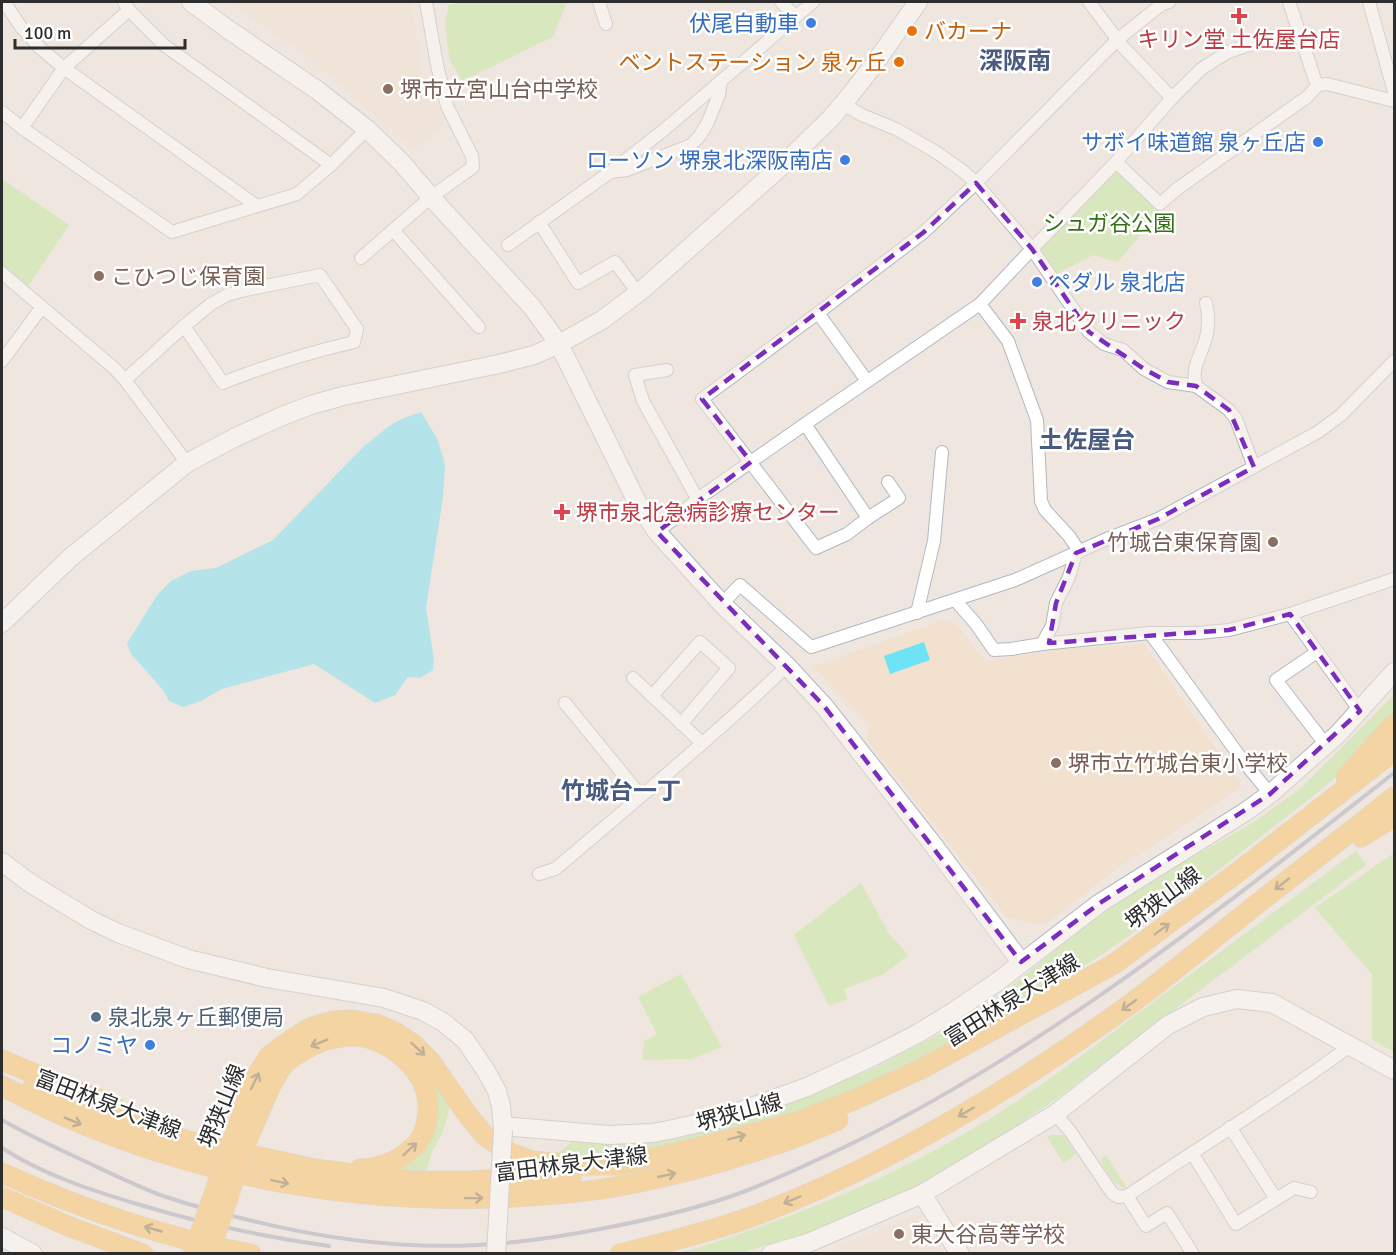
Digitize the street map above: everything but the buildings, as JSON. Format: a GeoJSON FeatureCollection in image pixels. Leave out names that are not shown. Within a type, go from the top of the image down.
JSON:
{"type":"FeatureCollection","features":[{"type":"Feature","properties":{"kind":"main road"},"geometry":{"type":"LineString","coordinates":[[1238,872],[1345,777],[1395,724]]}},
{"type":"Feature","properties":{"kind":"main road","name":"堺狭山線"},"geometry":{"type":"LineString","coordinates":[[209,1254],[254,1080],[269,1056],[310,1028],[332,1021],[352,1020],[376,1024],[395,1032],[413,1044],[431,1062],[484,1136],[512,1154],[532,1161],[574,1165],[619,1165],[681,1152],[793,1123],[854,1100],[921,1069],[1114,964],[1395,751]]}},
{"type":"Feature","properties":{"kind":"main road"},"geometry":{"type":"LineString","coordinates":[[620,1254],[740,1220],[796,1199],[895,1151],[964,1114],[1030,1073],[1129,1005],[1395,797]]}},
{"type":"Feature","properties":{"kind":"main road"},"geometry":{"type":"LineString","coordinates":[[1304,867],[1335,855],[1395,817]]}},
{"type":"Feature","properties":{"kind":"main road","name":"富田林泉大津線"},"geometry":{"type":"LineString","coordinates":[[2,1086],[59,1115],[130,1143],[207,1166],[297,1186],[405,1198],[469,1199],[577,1192],[625,1185],[728,1160],[773,1146],[860,1111],[990,1044],[1114,964]]}},
{"type":"Feature","properties":{"kind":"main road","name":"堺狭山線"},"geometry":{"type":"LineString","coordinates":[[193,1254],[241,1137],[282,1066],[318,1043],[332,1038],[350,1036],[367,1038],[402,1057],[418,1072],[425,1088],[428,1105],[426,1126],[417,1144],[401,1157],[383,1166],[364,1169],[315,1169]]}},
{"type":"Feature","properties":{"kind":"main road"},"geometry":{"type":"LineString","coordinates":[[2,1060],[58,1084],[267,1159]]}},
{"type":"Feature","properties":{"kind":"main road"},"geometry":{"type":"LineString","coordinates":[[2,1077],[62,1101],[195,1143],[315,1169],[411,1181],[472,1181],[571,1174],[619,1165]]}},
{"type":"Feature","properties":{"kind":"main road"},"geometry":{"type":"LineString","coordinates":[[2,1173],[107,1216],[251,1254]]}},
{"type":"Feature","properties":{"kind":"main road"},"geometry":{"type":"LineString","coordinates":[[2,1197],[68,1226],[143,1254]]}},
{"type":"Feature","properties":{"kind":"main road"},"geometry":{"type":"LineString","coordinates":[[37,1212],[87,1242],[101,1254]]}},
{"type":"Feature","properties":{"kind":"main road"},"geometry":{"type":"LineString","coordinates":[[612,1254],[642,1248]]}},
{"type":"Feature","properties":{"kind":"street"},"geometry":{"type":"LineString","coordinates":[[4,2],[21,27],[40,48],[64,68],[257,206]]}},
{"type":"Feature","properties":{"kind":"street"},"geometry":{"type":"LineString","coordinates":[[191,2],[317,90],[367,129],[401,162],[532,307],[559,344],[637,502],[657,532],[722,604],[787,666],[831,715],[931,842],[1021,962]]}},
{"type":"Feature","properties":{"kind":"street"},"geometry":{"type":"LineString","coordinates":[[361,258],[431,197],[473,167],[472,156],[447,106],[426,2]]}},
{"type":"Feature","properties":{"kind":"street"},"geometry":{"type":"LineString","coordinates":[[599,2],[606,24]]}},
{"type":"Feature","properties":{"kind":"street"},"geometry":{"type":"LineString","coordinates":[[781,2],[796,17]]}},
{"type":"Feature","properties":{"kind":"street"},"geometry":{"type":"LineString","coordinates":[[508,245],[609,173],[665,129],[813,2]]}},
{"type":"Feature","properties":{"kind":"street"},"geometry":{"type":"LineString","coordinates":[[2,623],[71,557],[187,463],[236,437],[311,405],[343,396],[534,355],[602,320],[638,293],[785,163],[843,104],[918,2]]}},
{"type":"Feature","properties":{"kind":"street"},"geometry":{"type":"LineString","coordinates":[[1089,2],[1117,40],[1172,98]]}},
{"type":"Feature","properties":{"kind":"street"},"geometry":{"type":"LineString","coordinates":[[888,482],[899,498],[847,534],[816,548],[702,399],[924,232],[976,183],[1117,40],[1162,4],[1169,2]]}},
{"type":"Feature","properties":{"kind":"street"},"geometry":{"type":"LineString","coordinates":[[1289,2],[1318,85]]}},
{"type":"Feature","properties":{"kind":"street"},"geometry":{"type":"LineString","coordinates":[[1369,2],[1395,92]]}},
{"type":"Feature","properties":{"kind":"street"},"geometry":{"type":"LineString","coordinates":[[22,128],[64,68],[126,6],[164,45],[331,165]]}},
{"type":"Feature","properties":{"kind":"street"},"geometry":{"type":"LineString","coordinates":[[657,532],[751,462],[980,304],[1201,69],[1228,52],[1280,35],[1298,32]]}},
{"type":"Feature","properties":{"kind":"street"},"geometry":{"type":"LineString","coordinates":[[609,173],[627,170],[691,146],[707,124],[721,81]]}},
{"type":"Feature","properties":{"kind":"street"},"geometry":{"type":"LineString","coordinates":[[1116,162],[1160,204],[1177,189],[1307,97],[1318,85],[1327,84],[1395,101]]}},
{"type":"Feature","properties":{"kind":"street"},"geometry":{"type":"LineString","coordinates":[[843,104],[861,115],[896,129],[936,152],[964,172],[1032,249],[1089,332],[1104,344],[1123,350],[1144,369],[1168,382],[1196,386],[1229,410],[1236,419],[1254,467]]}},
{"type":"Feature","properties":{"kind":"street"},"geometry":{"type":"LineString","coordinates":[[2,112],[172,232],[297,194],[331,165],[367,129]]}},
{"type":"Feature","properties":{"kind":"street"},"geometry":{"type":"LineString","coordinates":[[539,222],[578,283],[615,262],[638,293]]}},
{"type":"Feature","properties":{"kind":"street"},"geometry":{"type":"LineString","coordinates":[[393,230],[479,327]]}},
{"type":"Feature","properties":{"kind":"street"},"geometry":{"type":"LineString","coordinates":[[2,273],[115,369],[187,463]]}},
{"type":"Feature","properties":{"kind":"street"},"geometry":{"type":"LineString","coordinates":[[125,380],[184,326],[211,304],[227,295],[241,291],[320,275],[357,329],[354,342],[308,352],[223,384],[184,326]]}},
{"type":"Feature","properties":{"kind":"street"},"geometry":{"type":"LineString","coordinates":[[1196,386],[1194,378],[1197,359],[1206,339],[1209,313],[1206,303]]}},
{"type":"Feature","properties":{"kind":"street"},"geometry":{"type":"LineString","coordinates":[[980,304],[1008,341],[1037,420],[1041,501],[1045,510],[1069,536],[1077,552],[1069,577],[1056,603],[1052,626],[1042,644]]}},
{"type":"Feature","properties":{"kind":"street"},"geometry":{"type":"LineString","coordinates":[[2,361],[42,307]]}},
{"type":"Feature","properties":{"kind":"street"},"geometry":{"type":"LineString","coordinates":[[818,313],[867,381]]}},
{"type":"Feature","properties":{"kind":"street"},"geometry":{"type":"LineString","coordinates":[[722,604],[740,585],[811,647],[1015,580],[1109,537],[1158,519],[1318,432],[1341,416],[1395,361]]}},
{"type":"Feature","properties":{"kind":"street"},"geometry":{"type":"LineString","coordinates":[[667,370],[635,375],[643,401],[698,500]]}},
{"type":"Feature","properties":{"kind":"street"},"geometry":{"type":"LineString","coordinates":[[805,424],[868,518]]}},
{"type":"Feature","properties":{"kind":"street"},"geometry":{"type":"LineString","coordinates":[[917,613],[934,541],[942,452]]}},
{"type":"Feature","properties":{"kind":"street"},"geometry":{"type":"LineString","coordinates":[[955,600],[994,650],[1150,633],[1198,633],[1229,630],[1290,614],[1395,579]]}},
{"type":"Feature","properties":{"kind":"street"},"geometry":{"type":"LineString","coordinates":[[1290,614],[1360,711]]}},
{"type":"Feature","properties":{"kind":"street"},"geometry":{"type":"LineString","coordinates":[[1150,633],[1270,794]]}},
{"type":"Feature","properties":{"kind":"street"},"geometry":{"type":"LineString","coordinates":[[652,696],[700,642],[729,668],[681,724]]}},
{"type":"Feature","properties":{"kind":"street"},"geometry":{"type":"LineString","coordinates":[[1317,652],[1276,680],[1326,745]]}},
{"type":"Feature","properties":{"kind":"street"},"geometry":{"type":"LineString","coordinates":[[539,874],[555,869],[702,743],[787,666]]}},
{"type":"Feature","properties":{"kind":"street"},"geometry":{"type":"LineString","coordinates":[[503,1128],[609,1135],[653,1133],[718,1119],[807,1087],[874,1056],[953,1012],[997,982],[1100,903],[1270,794],[1326,745],[1395,672]]}},
{"type":"Feature","properties":{"kind":"street"},"geometry":{"type":"LineString","coordinates":[[633,678],[702,743]]}},
{"type":"Feature","properties":{"kind":"street"},"geometry":{"type":"LineString","coordinates":[[565,704],[641,796]]}},
{"type":"Feature","properties":{"kind":"street"},"geometry":{"type":"LineString","coordinates":[[2,862],[30,883],[91,920],[188,960],[267,978],[384,998],[423,1011],[443,1022],[465,1040],[497,1091],[501,1106],[503,1128],[496,1254]]}},
{"type":"Feature","properties":{"kind":"street"},"geometry":{"type":"LineString","coordinates":[[771,1254],[808,1243],[922,1194],[1055,1114],[1168,1024],[1203,1007],[1237,999],[1272,1003],[1395,1070]]}},
{"type":"Feature","properties":{"kind":"street"},"geometry":{"type":"LineString","coordinates":[[1055,1114],[1070,1131],[1112,1193],[1118,1197],[1127,1196],[1318,1071],[1350,1046]]}},
{"type":"Feature","properties":{"kind":"street"},"geometry":{"type":"LineString","coordinates":[[1230,1127],[1276,1199]]}},
{"type":"Feature","properties":{"kind":"street"},"geometry":{"type":"LineString","coordinates":[[1192,1153],[1236,1224],[1294,1188],[1311,1192]]}},
{"type":"Feature","properties":{"kind":"street"},"geometry":{"type":"LineString","coordinates":[[922,1194],[960,1254]]}},
{"type":"Feature","properties":{"kind":"street"},"geometry":{"type":"LineString","coordinates":[[1127,1196],[1146,1226],[1167,1213],[1193,1254]]}},
{"type":"Feature","properties":{"kind":"street"},"geometry":{"type":"LineString","coordinates":[[2,1237],[33,1254]]}},
{"type":"Feature","properties":{"kind":"highlighted area"},"geometry":{"type":"Polygon","coordinates":[[[976,183],[1032,249],[1089,332],[1144,369],[1168,382],[1196,386],[1229,410],[1254,467],[1158,519],[1076,553],[1056,603],[1049,643],[1229,630],[1290,614],[1360,711],[1270,794],[1100,903],[1021,962],[824,706],[657,532],[751,462],[702,399],[924,232],[976,183]]]}},
{"type":"Feature","properties":{"kind":"shaded area","name":"堺市立宮山台中学校"},"geometry":{"type":"Polygon","coordinates":[[[229,2],[411,2],[421,68],[445,124],[414,150],[306,54],[229,2]]]}},
{"type":"Feature","properties":{"kind":"shaded area","name":"堺市立竹城台東小学校"},"geometry":{"type":"Polygon","coordinates":[[[943,620],[955,623],[985,661],[1065,649],[1144,644],[1242,786],[1116,869],[1045,925],[1008,918],[867,740],[869,725],[813,667],[943,620]]]}},
{"type":"Feature","properties":{"kind":"shaded area","name":"東大谷高等学校"},"geometry":{"type":"Polygon","coordinates":[[[916,1214],[939,1253],[826,1253],[916,1214]]]}},
{"type":"Feature","properties":{"kind":"green space"},"geometry":{"type":"Polygon","coordinates":[[[462,2],[565,2],[566,5],[553,37],[462,81],[449,58],[445,22],[449,5],[462,2]]]}},
{"type":"Feature","properties":{"kind":"green space","name":"シュガ谷公園"},"geometry":{"type":"Polygon","coordinates":[[[1116,169],[1161,211],[1118,262],[1093,255],[1054,275],[1040,255],[1041,247],[1116,169]]]}},
{"type":"Feature","properties":{"kind":"green space"},"geometry":{"type":"Polygon","coordinates":[[[2,179],[69,225],[27,288],[2,268],[2,179]]]}},
{"type":"Feature","properties":{"kind":"green space"},"geometry":{"type":"Polygon","coordinates":[[[1394,695],[1394,715],[1332,781],[1212,875],[1113,947],[1033,1000],[955,1044],[810,1111],[657,1147],[586,1158],[548,1155],[560,1151],[572,1142],[656,1140],[708,1131],[806,1096],[879,1066],[975,1015],[1089,923],[1163,873],[1251,824],[1300,789],[1394,695]]]}},
{"type":"Feature","properties":{"kind":"green space"},"geometry":{"type":"Polygon","coordinates":[[[1356,851],[1366,865],[1052,1102],[981,1149],[907,1191],[823,1228],[741,1253],[676,1254],[752,1230],[826,1202],[899,1169],[969,1131],[1054,1075],[1356,851]]]}},
{"type":"Feature","properties":{"kind":"green space"},"geometry":{"type":"Polygon","coordinates":[[[1394,853],[1394,1052],[1372,1040],[1372,974],[1315,908],[1394,853]]]}},
{"type":"Feature","properties":{"kind":"green space"},"geometry":{"type":"Polygon","coordinates":[[[861,883],[888,932],[908,955],[884,974],[844,989],[847,999],[829,1006],[794,935],[861,883]]]}},
{"type":"Feature","properties":{"kind":"green space"},"geometry":{"type":"Polygon","coordinates":[[[681,974],[722,1047],[692,1059],[642,1060],[644,1041],[657,1034],[638,997],[681,974]]]}},
{"type":"Feature","properties":{"kind":"green space"},"geometry":{"type":"Polygon","coordinates":[[[429,1075],[451,1102],[443,1131],[432,1152],[425,1176],[404,1173],[401,1165],[421,1149],[429,1075]]]}},
{"type":"Feature","properties":{"kind":"green space"},"geometry":{"type":"Polygon","coordinates":[[[1064,1135],[1076,1154],[1063,1163],[1047,1137],[1064,1135]]]}},
{"type":"Feature","properties":{"kind":"green space"},"geometry":{"type":"Polygon","coordinates":[[[1106,1155],[1127,1188],[1114,1182],[1108,1173],[1100,1160],[1106,1155]]]}},
{"type":"Feature","properties":{"kind":"water"},"geometry":{"type":"Polygon","coordinates":[[[421,412],[438,440],[445,465],[443,497],[426,608],[434,660],[433,670],[420,678],[408,677],[395,695],[375,703],[314,664],[222,689],[201,701],[183,707],[169,701],[163,690],[131,654],[127,643],[158,594],[171,581],[191,571],[216,568],[273,540],[364,446],[392,424],[421,412]]]}},
{"type":"Feature","properties":{"kind":"water"},"geometry":{"type":"Polygon","coordinates":[[[924,642],[930,660],[890,674],[884,656],[924,642]]]}},
{"type":"Feature","properties":{"kind":"railway"},"geometry":{"type":"LineString","coordinates":[[2,1120],[131,1183],[163,1196],[242,1218],[336,1238],[392,1244],[449,1246],[492,1244],[569,1235],[672,1214],[743,1192],[819,1159],[935,1100],[1004,1059],[1138,969],[1394,773]]}},
{"type":"Feature","properties":{"kind":"railway"},"geometry":{"type":"LineString","coordinates":[[2,1148],[33,1166],[67,1181],[137,1204],[232,1229],[329,1246]]}},
{"type":"Feature","properties":{"kind":"place","name":"キリン堂 土佐屋台店"},"geometry":{"type":"Point","coordinates":[1239,16]}},
{"type":"Feature","properties":{"kind":"place","name":"伏尾自動車"},"geometry":{"type":"Point","coordinates":[811,23]}},
{"type":"Feature","properties":{"kind":"place","name":"バカーナ"},"geometry":{"type":"Point","coordinates":[912,31]}},
{"type":"Feature","properties":{"kind":"place","name":"ベントステーション 泉ヶ丘"},"geometry":{"type":"Point","coordinates":[899,62]}},
{"type":"Feature","properties":{"kind":"place","name":"堺市立宮山台中学校"},"geometry":{"type":"Point","coordinates":[388,89]}},
{"type":"Feature","properties":{"kind":"place","name":"サボイ味道館 泉ヶ丘店"},"geometry":{"type":"Point","coordinates":[1318,142]}},
{"type":"Feature","properties":{"kind":"place","name":"ローソン 堺泉北深阪南店"},"geometry":{"type":"Point","coordinates":[845,160]}},
{"type":"Feature","properties":{"kind":"place","name":"こひつじ保育園"},"geometry":{"type":"Point","coordinates":[99,276]}},
{"type":"Feature","properties":{"kind":"place","name":"ペダル 泉北店"},"geometry":{"type":"Point","coordinates":[1037,282]}},
{"type":"Feature","properties":{"kind":"place","name":"泉北クリニック"},"geometry":{"type":"Point","coordinates":[1018,321]}},
{"type":"Feature","properties":{"kind":"place","name":"堺市泉北急病診療センター"},"geometry":{"type":"Point","coordinates":[562,512]}},
{"type":"Feature","properties":{"kind":"place","name":"竹城台東保育園"},"geometry":{"type":"Point","coordinates":[1273,542]}},
{"type":"Feature","properties":{"kind":"place","name":"堺市立竹城台東小学校"},"geometry":{"type":"Point","coordinates":[1056,763]}},
{"type":"Feature","properties":{"kind":"place","name":"泉北泉ヶ丘郵便局"},"geometry":{"type":"Point","coordinates":[96,1017]}},
{"type":"Feature","properties":{"kind":"place","name":"コノミヤ"},"geometry":{"type":"Point","coordinates":[150,1045]}},
{"type":"Feature","properties":{"kind":"place","name":"東大谷高等学校"},"geometry":{"type":"Point","coordinates":[899,1234]}},
{"type":"Feature","properties":{"kind":"district","name":"深阪南"},"geometry":{"type":"Point","coordinates":[1015,61]}},
{"type":"Feature","properties":{"kind":"district","name":"土佐屋台"},"geometry":{"type":"Point","coordinates":[1087,440]}},
{"type":"Feature","properties":{"kind":"district","name":"竹城台一丁"},"geometry":{"type":"Point","coordinates":[621,791]}}]}
